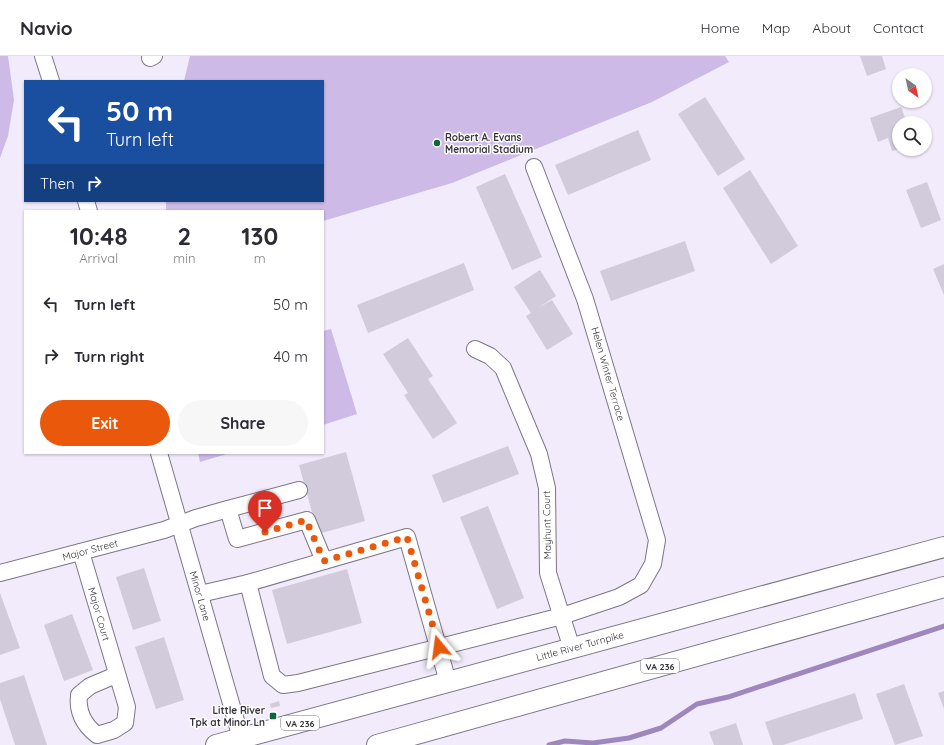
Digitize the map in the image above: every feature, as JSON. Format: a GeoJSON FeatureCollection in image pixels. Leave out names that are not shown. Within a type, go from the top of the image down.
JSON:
{"type":"FeatureCollection","features":[{"type":"Feature","properties":{"kind":"main road","name":"Little River Turnpike"},"geometry":{"type":"LineString","coordinates":[[216,745],[242,742],[448,682],[944,547]]}},
{"type":"Feature","properties":{"kind":"main road","name":"VA 236"},"geometry":{"type":"LineString","coordinates":[[377,745],[944,587]]}},
{"type":"Feature","properties":{"kind":"street"},"geometry":{"type":"LineString","coordinates":[[44,56],[51,80]]}},
{"type":"Feature","properties":{"kind":"street","name":"Helen Winter Terrace"},"geometry":{"type":"LineString","coordinates":[[534,167],[585,299],[657,540],[653,564],[641,584],[619,597],[562,616]]}},
{"type":"Feature","properties":{"kind":"street","name":"Mayhunt Court"},"geometry":{"type":"LineString","coordinates":[[474,349],[490,356],[503,368],[539,454],[547,488],[548,573],[572,649]]}},
{"type":"Feature","properties":{"kind":"street","name":"Minor Lane"},"geometry":{"type":"LineString","coordinates":[[159,454],[242,742]]}},
{"type":"Feature","properties":{"kind":"street","name":"Major Street"},"geometry":{"type":"LineString","coordinates":[[0,573],[81,552],[180,524],[196,518],[299,490]]}},
{"type":"Feature","properties":{"kind":"street"},"geometry":{"type":"LineString","coordinates":[[228,509],[237,540],[306,520],[324,561]]}},
{"type":"Feature","properties":{"kind":"street"},"geometry":{"type":"LineString","coordinates":[[200,594],[248,583],[407,537],[448,682]]}},
{"type":"Feature","properties":{"kind":"street","name":"Major Court"},"geometry":{"type":"LineString","coordinates":[[81,552],[116,675]]}},
{"type":"Feature","properties":{"kind":"street"},"geometry":{"type":"LineString","coordinates":[[248,583],[272,676],[283,685],[298,683],[562,616]]}},
{"type":"Feature","properties":{"kind":"shaded area"},"geometry":{"type":"Polygon","coordinates":[[[0,56],[8,56],[14,100],[8,136],[0,158],[0,56]]]}},
{"type":"Feature","properties":{"kind":"shaded area","name":"Robert A. Evans Memorial Stadium"},"geometry":{"type":"Polygon","coordinates":[[[190,56],[725,56],[729,62],[652,102],[452,183],[324,221],[324,210],[166,210],[166,202],[324,202],[324,80],[184,80],[190,56]]]}},
{"type":"Feature","properties":{"kind":"shaded area"},"geometry":{"type":"Polygon","coordinates":[[[331,329],[357,414],[324,425],[324,331],[331,329]]]}},
{"type":"Feature","properties":{"kind":"shaded area"},"geometry":{"type":"Polygon","coordinates":[[[198,454],[227,454],[200,462],[198,454]]]}},
{"type":"Feature","properties":{"kind":"building"},"geometry":{"type":"Polygon","coordinates":[[[860,56],[882,56],[886,69],[867,76],[860,56]]]}},
{"type":"Feature","properties":{"kind":"building"},"geometry":{"type":"Polygon","coordinates":[[[705,97],[745,159],[718,176],[678,114],[705,97]]]}},
{"type":"Feature","properties":{"kind":"building"},"geometry":{"type":"Polygon","coordinates":[[[901,108],[904,116],[892,116],[892,151],[888,138],[878,142],[870,118],[901,108]]]}},
{"type":"Feature","properties":{"kind":"building"},"geometry":{"type":"Polygon","coordinates":[[[638,130],[651,160],[568,195],[555,165],[638,130]]]}},
{"type":"Feature","properties":{"kind":"building"},"geometry":{"type":"Polygon","coordinates":[[[750,170],[798,246],[771,264],[723,188],[750,170]]]}},
{"type":"Feature","properties":{"kind":"building"},"geometry":{"type":"Polygon","coordinates":[[[505,174],[542,257],[512,270],[476,187],[505,174]]]}},
{"type":"Feature","properties":{"kind":"building"},"geometry":{"type":"Polygon","coordinates":[[[927,182],[941,220],[921,228],[906,190],[927,182]]]}},
{"type":"Feature","properties":{"kind":"building"},"geometry":{"type":"Polygon","coordinates":[[[685,241],[695,271],[611,301],[600,271],[685,241]]]}},
{"type":"Feature","properties":{"kind":"building"},"geometry":{"type":"Polygon","coordinates":[[[464,263],[474,290],[368,333],[357,305],[464,263]]]}},
{"type":"Feature","properties":{"kind":"building"},"geometry":{"type":"Polygon","coordinates":[[[944,264],[944,295],[933,269],[944,264]]]}},
{"type":"Feature","properties":{"kind":"building"},"geometry":{"type":"Polygon","coordinates":[[[540,270],[556,296],[538,308],[552,300],[573,334],[547,350],[526,316],[531,313],[514,287],[540,270]]]}},
{"type":"Feature","properties":{"kind":"building"},"geometry":{"type":"Polygon","coordinates":[[[408,338],[433,376],[428,379],[457,423],[433,439],[404,395],[408,393],[383,354],[408,338]]]}},
{"type":"Feature","properties":{"kind":"building"},"geometry":{"type":"Polygon","coordinates":[[[508,446],[519,474],[443,503],[432,475],[508,446]]]}},
{"type":"Feature","properties":{"kind":"building"},"geometry":{"type":"Polygon","coordinates":[[[346,452],[365,521],[318,534],[299,465],[346,452]]]}},
{"type":"Feature","properties":{"kind":"building"},"geometry":{"type":"Polygon","coordinates":[[[488,506],[524,598],[497,609],[460,517],[488,506]]]}},
{"type":"Feature","properties":{"kind":"building"},"geometry":{"type":"Polygon","coordinates":[[[144,568],[161,621],[133,630],[116,577],[144,568]]]}},
{"type":"Feature","properties":{"kind":"building"},"geometry":{"type":"Polygon","coordinates":[[[347,569],[362,623],[287,644],[272,590],[347,569]]]}},
{"type":"Feature","properties":{"kind":"building"},"geometry":{"type":"Polygon","coordinates":[[[0,593],[20,648],[0,655],[0,593]]]}},
{"type":"Feature","properties":{"kind":"building"},"geometry":{"type":"Polygon","coordinates":[[[72,614],[93,670],[64,681],[44,625],[72,614]]]}},
{"type":"Feature","properties":{"kind":"building"},"geometry":{"type":"Polygon","coordinates":[[[164,637],[184,700],[156,709],[135,647],[164,637]]]}},
{"type":"Feature","properties":{"kind":"building"},"geometry":{"type":"Polygon","coordinates":[[[24,675],[47,745],[15,745],[0,699],[0,683],[24,675]]]}},
{"type":"Feature","properties":{"kind":"building"},"geometry":{"type":"Polygon","coordinates":[[[904,684],[923,736],[895,745],[876,694],[904,684]]]}},
{"type":"Feature","properties":{"kind":"building"},"geometry":{"type":"Polygon","coordinates":[[[944,691],[944,709],[938,693],[944,691]]]}},
{"type":"Feature","properties":{"kind":"building"},"geometry":{"type":"Polygon","coordinates":[[[855,693],[863,719],[783,745],[773,745],[765,722],[855,693]]]}},
{"type":"Feature","properties":{"kind":"building"},"geometry":{"type":"Polygon","coordinates":[[[279,701],[280,706],[271,708],[270,704],[279,701]]]}},
{"type":"Feature","properties":{"kind":"building"},"geometry":{"type":"Polygon","coordinates":[[[736,723],[743,745],[714,745],[709,732],[736,723]]]}},
{"type":"Feature","properties":{"kind":"waterway"},"geometry":{"type":"LineString","coordinates":[[549,745],[565,741],[593,743],[629,738],[661,728],[697,704],[728,697],[944,626]]}},
{"type":"Feature","properties":{"kind":"place","name":"Robert A. Evans Memorial Stadium"},"geometry":{"type":"Point","coordinates":[437,143]}},
{"type":"Feature","properties":{"kind":"place","name":"Little River Tpk at Minor Ln"},"geometry":{"type":"Point","coordinates":[273,716]}},
{"type":"Feature","properties":{"kind":"route"},"geometry":{"type":"LineString","coordinates":[[265,532],[306,520],[324,561],[407,537],[439,647]]}}]}
